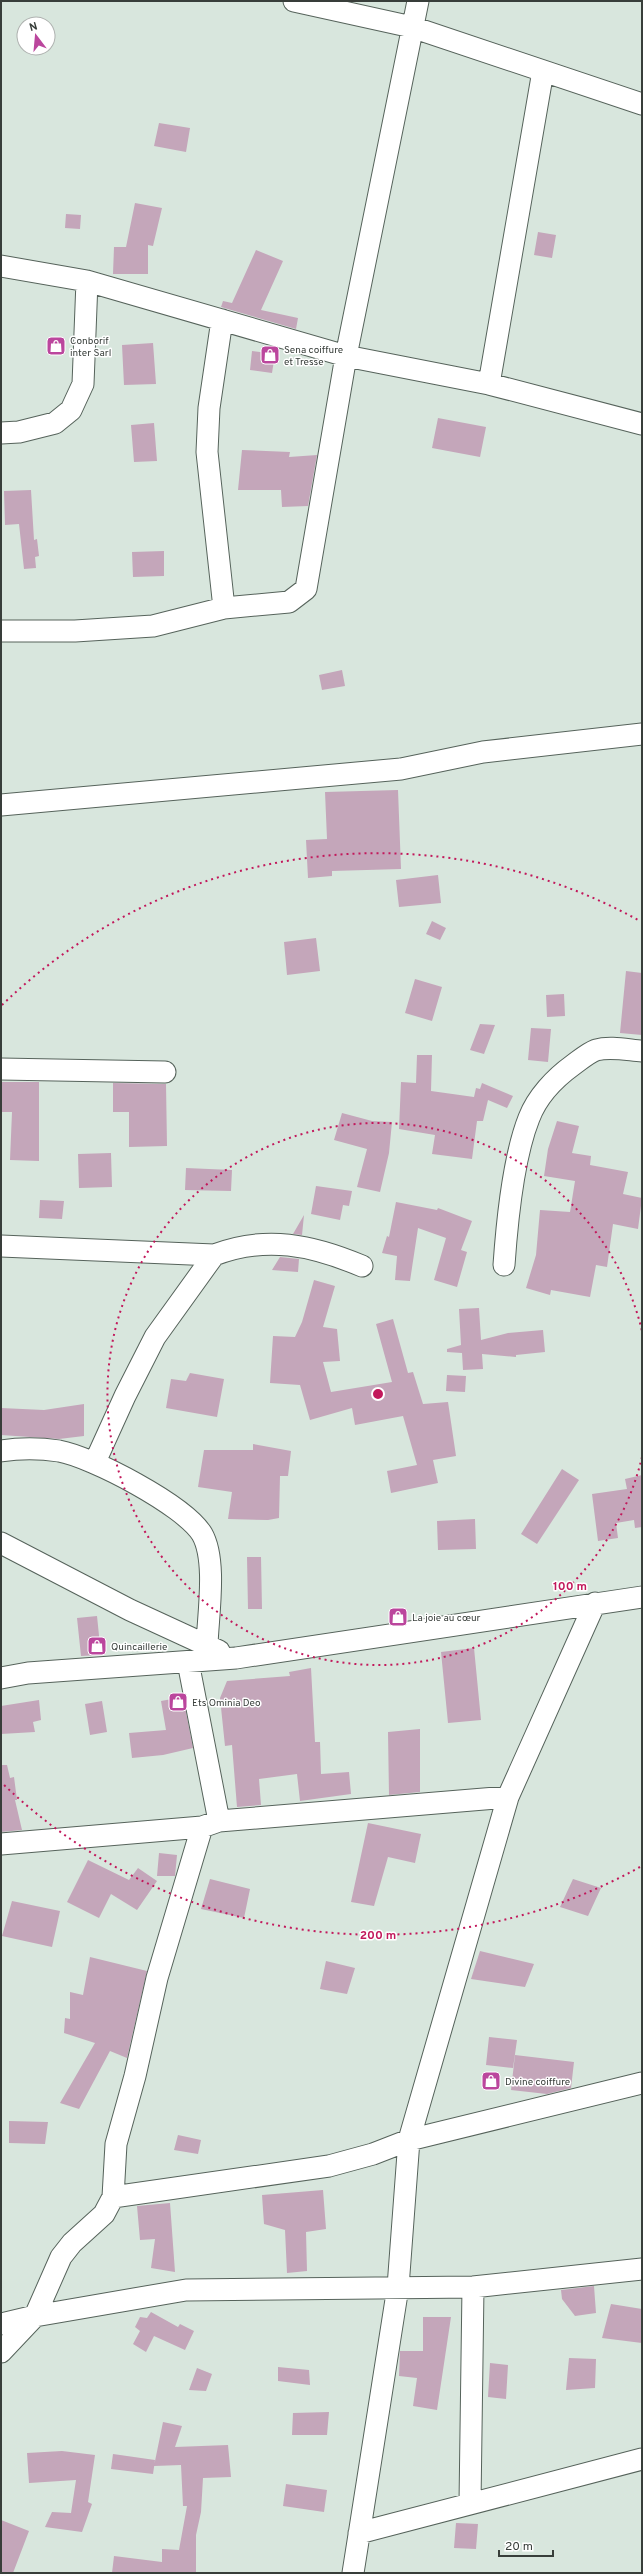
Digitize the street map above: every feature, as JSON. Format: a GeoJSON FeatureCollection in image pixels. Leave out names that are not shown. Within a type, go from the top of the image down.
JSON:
{"type":"FeatureCollection","features":[{"type":"Feature","properties":{"kind":"street"},"geometry":{"type":"LineString","coordinates":[[294,1],[412,27],[642,104]]}},
{"type":"Feature","properties":{"kind":"street"},"geometry":{"type":"LineString","coordinates":[[1,632],[75,631],[153,626],[224,608],[289,602],[306,589],[346,356],[418,1]]}},
{"type":"Feature","properties":{"kind":"street"},"geometry":{"type":"LineString","coordinates":[[489,384],[543,71]]}},
{"type":"Feature","properties":{"kind":"street"},"geometry":{"type":"LineString","coordinates":[[1,266],[87,282],[346,356],[489,384],[642,424]]}},
{"type":"Feature","properties":{"kind":"street"},"geometry":{"type":"LineString","coordinates":[[1,433],[19,432],[55,423],[71,410],[83,384],[87,282]]}},
{"type":"Feature","properties":{"kind":"street"},"geometry":{"type":"LineString","coordinates":[[222,320],[209,408],[208,452],[224,608]]}},
{"type":"Feature","properties":{"kind":"street"},"geometry":{"type":"LineString","coordinates":[[1,805],[401,770],[483,752],[642,734]]}},
{"type":"Feature","properties":{"kind":"street"},"geometry":{"type":"LineString","coordinates":[[504,1265],[507,1224],[524,1135],[529,1117],[538,1102],[551,1084],[563,1072],[595,1050],[642,1051]]}},
{"type":"Feature","properties":{"kind":"street"},"geometry":{"type":"LineString","coordinates":[[1,1069],[165,1072]]}},
{"type":"Feature","properties":{"kind":"street"},"geometry":{"type":"LineString","coordinates":[[1,1246],[214,1255],[245,1245],[263,1243],[323,1251],[362,1266]]}},
{"type":"Feature","properties":{"kind":"street"},"geometry":{"type":"LineString","coordinates":[[95,1462],[125,1396],[155,1337],[214,1255]]}},
{"type":"Feature","properties":{"kind":"street"},"geometry":{"type":"LineString","coordinates":[[1,1450],[43,1449],[59,1451],[95,1462],[175,1509],[192,1522],[202,1534],[207,1548],[210,1568],[207,1645]]}},
{"type":"Feature","properties":{"kind":"street"},"geometry":{"type":"LineString","coordinates":[[1,1544],[130,1610],[236,1658]]}},
{"type":"Feature","properties":{"kind":"street"},"geometry":{"type":"LineString","coordinates":[[1,1678],[28,1673],[236,1658],[642,1597]]}},
{"type":"Feature","properties":{"kind":"street"},"geometry":{"type":"LineString","coordinates":[[353,2573],[398,2287],[409,2140],[508,1797],[595,1603]]}},
{"type":"Feature","properties":{"kind":"street"},"geometry":{"type":"LineString","coordinates":[[1,2352],[35,2316],[61,2257],[72,2243],[104,2214],[113,2196],[116,2144],[135,2076],[157,1978],[211,1824],[188,1662]]}},
{"type":"Feature","properties":{"kind":"street"},"geometry":{"type":"LineString","coordinates":[[1,1844],[508,1797]]}},
{"type":"Feature","properties":{"kind":"street"},"geometry":{"type":"LineString","coordinates":[[113,2196],[329,2166],[372,2154],[409,2140],[642,2083]]}},
{"type":"Feature","properties":{"kind":"street"},"geometry":{"type":"LineString","coordinates":[[1,2324],[35,2316],[186,2290],[473,2287],[642,2268]]}},
{"type":"Feature","properties":{"kind":"street"},"geometry":{"type":"LineString","coordinates":[[470,2503],[473,2287]]}},
{"type":"Feature","properties":{"kind":"street"},"geometry":{"type":"LineString","coordinates":[[359,2533],[642,2459]]}},
{"type":"Feature","properties":{"kind":"building"},"geometry":{"type":"Polygon","coordinates":[[[159,123],[190,128],[186,152],[154,146],[159,123]]]}},
{"type":"Feature","properties":{"kind":"building"},"geometry":{"type":"Polygon","coordinates":[[[135,203],[162,208],[153,246],[148,245],[148,274],[113,274],[114,247],[126,247],[135,203]]]}},
{"type":"Feature","properties":{"kind":"building"},"geometry":{"type":"Polygon","coordinates":[[[66,214],[81,215],[80,229],[65,228],[66,214]]]}},
{"type":"Feature","properties":{"kind":"building"},"geometry":{"type":"Polygon","coordinates":[[[538,232],[556,235],[552,258],[534,255],[538,232]]]}},
{"type":"Feature","properties":{"kind":"building"},"geometry":{"type":"Polygon","coordinates":[[[256,250],[283,261],[261,310],[298,318],[296,329],[221,307],[223,301],[232,303],[256,250]]]}},
{"type":"Feature","properties":{"kind":"building"},"geometry":{"type":"Polygon","coordinates":[[[153,343],[156,384],[124,385],[122,345],[153,343]]]}},
{"type":"Feature","properties":{"kind":"building"},"geometry":{"type":"Polygon","coordinates":[[[252,351],[275,354],[272,373],[250,370],[252,351]]]}},
{"type":"Feature","properties":{"kind":"building"},"geometry":{"type":"Polygon","coordinates":[[[438,418],[486,427],[480,457],[432,448],[438,418]]]}},
{"type":"Feature","properties":{"kind":"building"},"geometry":{"type":"Polygon","coordinates":[[[154,423],[157,461],[134,462],[131,425],[154,423]]]}},
{"type":"Feature","properties":{"kind":"building"},"geometry":{"type":"Polygon","coordinates":[[[242,450],[290,452],[289,457],[317,455],[308,506],[282,507],[281,490],[238,490],[242,450]]]}},
{"type":"Feature","properties":{"kind":"building"},"geometry":{"type":"Polygon","coordinates":[[[31,490],[34,540],[37,539],[39,556],[35,557],[36,568],[24,569],[19,524],[5,525],[4,491],[31,490]]]}},
{"type":"Feature","properties":{"kind":"building"},"geometry":{"type":"Polygon","coordinates":[[[164,551],[164,576],[133,577],[132,552],[164,551]]]}},
{"type":"Feature","properties":{"kind":"building"},"geometry":{"type":"Polygon","coordinates":[[[342,670],[345,686],[322,690],[319,675],[342,670]]]}},
{"type":"Feature","properties":{"kind":"building"},"geometry":{"type":"Polygon","coordinates":[[[398,790],[401,869],[332,871],[332,876],[308,878],[306,840],[327,839],[325,792],[398,790]]]}},
{"type":"Feature","properties":{"kind":"building"},"geometry":{"type":"Polygon","coordinates":[[[438,875],[441,903],[399,907],[396,880],[438,875]]]}},
{"type":"Feature","properties":{"kind":"building"},"geometry":{"type":"Polygon","coordinates":[[[432,921],[446,928],[440,940],[426,934],[432,921]]]}},
{"type":"Feature","properties":{"kind":"building"},"geometry":{"type":"Polygon","coordinates":[[[316,938],[320,971],[287,975],[284,942],[316,938]]]}},
{"type":"Feature","properties":{"kind":"building"},"geometry":{"type":"Polygon","coordinates":[[[626,971],[642,973],[642,1035],[620,1033],[626,971]]]}},
{"type":"Feature","properties":{"kind":"building"},"geometry":{"type":"Polygon","coordinates":[[[415,979],[442,987],[432,1021],[405,1013],[415,979]]]}},
{"type":"Feature","properties":{"kind":"building"},"geometry":{"type":"Polygon","coordinates":[[[564,994],[565,1016],[547,1017],[546,995],[564,994]]]}},
{"type":"Feature","properties":{"kind":"building"},"geometry":{"type":"Polygon","coordinates":[[[480,1024],[495,1025],[484,1054],[470,1050],[480,1024]]]}},
{"type":"Feature","properties":{"kind":"building"},"geometry":{"type":"Polygon","coordinates":[[[531,1028],[551,1029],[548,1062],[528,1060],[531,1028]]]}},
{"type":"Feature","properties":{"kind":"building"},"geometry":{"type":"Polygon","coordinates":[[[417,1055],[432,1055],[431,1091],[474,1097],[476,1088],[480,1089],[482,1083],[513,1096],[507,1108],[488,1100],[483,1121],[477,1121],[472,1159],[432,1154],[435,1135],[399,1129],[401,1082],[416,1083],[417,1055]]]}},
{"type":"Feature","properties":{"kind":"building"},"geometry":{"type":"Polygon","coordinates":[[[1,1082],[39,1082],[39,1161],[10,1160],[12,1112],[1,1112],[1,1082]]]}},
{"type":"Feature","properties":{"kind":"building"},"geometry":{"type":"Polygon","coordinates":[[[113,1083],[166,1084],[167,1146],[129,1147],[129,1112],[113,1112],[113,1083]]]}},
{"type":"Feature","properties":{"kind":"building"},"geometry":{"type":"Polygon","coordinates":[[[342,1113],[372,1121],[392,1122],[389,1153],[380,1192],[357,1187],[367,1149],[334,1140],[342,1113]]]}},
{"type":"Feature","properties":{"kind":"building"},"geometry":{"type":"Polygon","coordinates":[[[557,1121],[579,1126],[572,1153],[591,1156],[590,1165],[628,1172],[623,1194],[642,1198],[638,1229],[613,1224],[607,1267],[596,1265],[590,1297],[551,1290],[550,1295],[526,1288],[536,1255],[540,1210],[570,1212],[575,1181],[544,1176],[548,1149],[557,1121]]]}},
{"type":"Feature","properties":{"kind":"building"},"geometry":{"type":"Polygon","coordinates":[[[111,1153],[112,1187],[79,1188],[78,1154],[111,1153]]]}},
{"type":"Feature","properties":{"kind":"building"},"geometry":{"type":"Polygon","coordinates":[[[186,1168],[232,1170],[231,1191],[185,1190],[186,1168]]]}},
{"type":"Feature","properties":{"kind":"building"},"geometry":{"type":"Polygon","coordinates":[[[316,1186],[352,1191],[349,1206],[343,1205],[340,1220],[311,1214],[316,1186]]]}},
{"type":"Feature","properties":{"kind":"building"},"geometry":{"type":"Polygon","coordinates":[[[40,1200],[64,1201],[62,1219],[39,1218],[40,1200]]]}},
{"type":"Feature","properties":{"kind":"building"},"geometry":{"type":"Polygon","coordinates":[[[396,1202],[437,1210],[438,1208],[472,1221],[461,1250],[467,1252],[457,1287],[434,1280],[446,1238],[418,1228],[410,1281],[395,1280],[397,1256],[382,1253],[387,1236],[389,1237],[396,1202]]]}},
{"type":"Feature","properties":{"kind":"building"},"geometry":{"type":"Polygon","coordinates":[[[304,1215],[302,1235],[293,1234],[304,1215]]]}},
{"type":"Feature","properties":{"kind":"building"},"geometry":{"type":"Polygon","coordinates":[[[280,1257],[299,1259],[298,1272],[272,1270],[280,1257]]]}},
{"type":"Feature","properties":{"kind":"building"},"geometry":{"type":"Polygon","coordinates":[[[314,1280],[335,1286],[323,1327],[337,1329],[340,1361],[323,1362],[331,1392],[392,1382],[376,1324],[393,1319],[408,1373],[413,1372],[423,1404],[448,1402],[456,1456],[433,1460],[438,1483],[391,1493],[387,1471],[417,1465],[403,1416],[355,1425],[352,1408],[310,1420],[300,1385],[270,1383],[273,1336],[295,1337],[302,1322],[314,1280]]]}},
{"type":"Feature","properties":{"kind":"building"},"geometry":{"type":"Polygon","coordinates":[[[479,1308],[481,1340],[508,1333],[543,1330],[545,1352],[516,1355],[516,1357],[482,1354],[483,1369],[463,1370],[462,1353],[447,1352],[447,1349],[461,1345],[459,1309],[479,1308]]]}},
{"type":"Feature","properties":{"kind":"building"},"geometry":{"type":"Polygon","coordinates":[[[190,1373],[224,1379],[217,1417],[166,1408],[171,1379],[186,1381],[190,1373]]]}},
{"type":"Feature","properties":{"kind":"building"},"geometry":{"type":"Polygon","coordinates":[[[447,1375],[466,1376],[465,1392],[446,1391],[447,1375]]]}},
{"type":"Feature","properties":{"kind":"building"},"geometry":{"type":"Polygon","coordinates":[[[84,1404],[84,1436],[59,1439],[1,1435],[1,1408],[44,1410],[84,1404]]]}},
{"type":"Feature","properties":{"kind":"building"},"geometry":{"type":"Polygon","coordinates":[[[253,1444],[291,1451],[288,1476],[280,1476],[279,1518],[268,1520],[228,1519],[232,1492],[198,1487],[204,1450],[253,1450],[253,1444]]]}},
{"type":"Feature","properties":{"kind":"building"},"geometry":{"type":"Polygon","coordinates":[[[562,1469],[579,1480],[537,1544],[521,1534],[562,1469]]]}},
{"type":"Feature","properties":{"kind":"building"},"geometry":{"type":"Polygon","coordinates":[[[642,1475],[642,1527],[635,1528],[634,1520],[616,1523],[618,1538],[598,1541],[592,1494],[627,1489],[625,1479],[642,1475]]]}},
{"type":"Feature","properties":{"kind":"building"},"geometry":{"type":"Polygon","coordinates":[[[475,1519],[476,1549],[438,1550],[437,1521],[475,1519]]]}},
{"type":"Feature","properties":{"kind":"building"},"geometry":{"type":"Polygon","coordinates":[[[247,1557],[261,1557],[262,1609],[248,1609],[247,1557]]]}},
{"type":"Feature","properties":{"kind":"building"},"geometry":{"type":"Polygon","coordinates":[[[97,1616],[101,1655],[81,1656],[77,1618],[97,1616]]]}},
{"type":"Feature","properties":{"kind":"building"},"geometry":{"type":"Polygon","coordinates":[[[474,1648],[481,1720],[448,1723],[441,1652],[474,1648]]]}},
{"type":"Feature","properties":{"kind":"building"},"geometry":{"type":"Polygon","coordinates":[[[311,1668],[315,1742],[320,1742],[321,1774],[349,1772],[351,1794],[300,1801],[297,1774],[259,1779],[261,1805],[237,1807],[232,1745],[225,1746],[220,1698],[227,1681],[290,1676],[289,1672],[311,1668]]]}},
{"type":"Feature","properties":{"kind":"building"},"geometry":{"type":"Polygon","coordinates":[[[183,1697],[193,1748],[163,1755],[132,1758],[129,1733],[166,1730],[161,1701],[183,1697]]]}},
{"type":"Feature","properties":{"kind":"building"},"geometry":{"type":"Polygon","coordinates":[[[39,1700],[41,1720],[33,1722],[35,1732],[1,1734],[1,1706],[39,1700]]]}},
{"type":"Feature","properties":{"kind":"building"},"geometry":{"type":"Polygon","coordinates":[[[102,1701],[107,1732],[90,1735],[85,1704],[102,1701]]]}},
{"type":"Feature","properties":{"kind":"building"},"geometry":{"type":"Polygon","coordinates":[[[420,1729],[420,1792],[389,1795],[388,1732],[420,1729]]]}},
{"type":"Feature","properties":{"kind":"building"},"geometry":{"type":"Polygon","coordinates":[[[1,1765],[7,1765],[10,1778],[14,1777],[17,1800],[15,1800],[22,1830],[1,1832],[1,1765]]]}},
{"type":"Feature","properties":{"kind":"building"},"geometry":{"type":"Polygon","coordinates":[[[368,1823],[421,1834],[415,1863],[388,1857],[374,1906],[351,1902],[368,1823]]]}},
{"type":"Feature","properties":{"kind":"building"},"geometry":{"type":"Polygon","coordinates":[[[159,1853],[177,1855],[175,1876],[157,1876],[159,1853]]]}},
{"type":"Feature","properties":{"kind":"building"},"geometry":{"type":"Polygon","coordinates":[[[88,1860],[129,1880],[138,1868],[157,1881],[137,1910],[111,1894],[99,1918],[67,1902],[88,1860]]]}},
{"type":"Feature","properties":{"kind":"building"},"geometry":{"type":"Polygon","coordinates":[[[210,1879],[250,1889],[244,1918],[201,1909],[210,1879]]]}},
{"type":"Feature","properties":{"kind":"building"},"geometry":{"type":"Polygon","coordinates":[[[573,1879],[601,1888],[588,1916],[560,1907],[573,1879]]]}},
{"type":"Feature","properties":{"kind":"building"},"geometry":{"type":"Polygon","coordinates":[[[12,1901],[60,1911],[52,1947],[2,1936],[12,1901]]]}},
{"type":"Feature","properties":{"kind":"building"},"geometry":{"type":"Polygon","coordinates":[[[480,1951],[534,1964],[525,1987],[471,1979],[480,1951]]]}},
{"type":"Feature","properties":{"kind":"building"},"geometry":{"type":"Polygon","coordinates":[[[90,1957],[147,1971],[127,2058],[110,2051],[79,2109],[60,2103],[95,2043],[64,2033],[65,2018],[70,2019],[70,1992],[83,1995],[90,1957]]]}},
{"type":"Feature","properties":{"kind":"building"},"geometry":{"type":"Polygon","coordinates":[[[326,1961],[355,1968],[347,1994],[320,1989],[326,1961]]]}},
{"type":"Feature","properties":{"kind":"building"},"geometry":{"type":"Polygon","coordinates":[[[489,2037],[517,2040],[513,2068],[486,2065],[489,2037]]]}},
{"type":"Feature","properties":{"kind":"building"},"geometry":{"type":"Polygon","coordinates":[[[515,2055],[574,2062],[571,2088],[547,2094],[511,2090],[515,2055]]]}},
{"type":"Feature","properties":{"kind":"building"},"geometry":{"type":"Polygon","coordinates":[[[9,2121],[48,2122],[45,2144],[9,2143],[9,2121]]]}},
{"type":"Feature","properties":{"kind":"building"},"geometry":{"type":"Polygon","coordinates":[[[178,2135],[201,2140],[198,2154],[174,2150],[178,2135]]]}},
{"type":"Feature","properties":{"kind":"building"},"geometry":{"type":"Polygon","coordinates":[[[323,2190],[326,2229],[306,2232],[307,2271],[287,2273],[285,2230],[264,2224],[262,2195],[323,2190]]]}},
{"type":"Feature","properties":{"kind":"building"},"geometry":{"type":"Polygon","coordinates":[[[170,2203],[175,2272],[151,2268],[155,2239],[140,2240],[137,2206],[170,2203]]]}},
{"type":"Feature","properties":{"kind":"building"},"geometry":{"type":"Polygon","coordinates":[[[594,2286],[596,2313],[575,2316],[562,2299],[561,2290],[594,2286]]]}},
{"type":"Feature","properties":{"kind":"building"},"geometry":{"type":"Polygon","coordinates":[[[611,2304],[642,2309],[642,2343],[602,2338],[611,2304]]]}},
{"type":"Feature","properties":{"kind":"building"},"geometry":{"type":"Polygon","coordinates":[[[151,2312],[178,2327],[180,2324],[194,2331],[185,2350],[154,2336],[146,2352],[133,2344],[140,2331],[135,2327],[140,2317],[147,2318],[151,2312]]]}},
{"type":"Feature","properties":{"kind":"building"},"geometry":{"type":"Polygon","coordinates":[[[423,2317],[451,2317],[437,2410],[413,2406],[417,2378],[399,2376],[400,2351],[423,2351],[423,2317]]]}},
{"type":"Feature","properties":{"kind":"building"},"geometry":{"type":"Polygon","coordinates":[[[569,2358],[596,2359],[595,2388],[566,2390],[569,2358]]]}},
{"type":"Feature","properties":{"kind":"building"},"geometry":{"type":"Polygon","coordinates":[[[490,2363],[508,2365],[506,2399],[488,2397],[490,2363]]]}},
{"type":"Feature","properties":{"kind":"building"},"geometry":{"type":"Polygon","coordinates":[[[278,2367],[309,2370],[310,2385],[278,2381],[278,2367]]]}},
{"type":"Feature","properties":{"kind":"building"},"geometry":{"type":"Polygon","coordinates":[[[197,2368],[212,2374],[206,2391],[189,2390],[197,2368]]]}},
{"type":"Feature","properties":{"kind":"building"},"geometry":{"type":"Polygon","coordinates":[[[329,2412],[327,2435],[292,2435],[293,2413],[329,2412]]]}},
{"type":"Feature","properties":{"kind":"building"},"geometry":{"type":"Polygon","coordinates":[[[163,2422],[182,2426],[175,2447],[228,2445],[231,2477],[203,2478],[201,2512],[196,2535],[196,2573],[112,2573],[114,2556],[162,2562],[162,2549],[179,2550],[187,2506],[183,2506],[181,2465],[154,2466],[163,2422]]]}},
{"type":"Feature","properties":{"kind":"building"},"geometry":{"type":"Polygon","coordinates":[[[62,2451],[95,2455],[88,2502],[92,2504],[82,2532],[45,2527],[52,2512],[71,2513],[76,2480],[29,2483],[27,2453],[62,2451]]]}},
{"type":"Feature","properties":{"kind":"building"},"geometry":{"type":"Polygon","coordinates":[[[113,2454],[155,2460],[153,2474],[111,2469],[113,2454]]]}},
{"type":"Feature","properties":{"kind":"building"},"geometry":{"type":"Polygon","coordinates":[[[286,2484],[327,2490],[324,2512],[283,2506],[286,2484]]]}},
{"type":"Feature","properties":{"kind":"building"},"geometry":{"type":"Polygon","coordinates":[[[1,2520],[29,2531],[13,2573],[1,2573],[1,2520]]]}},
{"type":"Feature","properties":{"kind":"building"},"geometry":{"type":"Polygon","coordinates":[[[456,2523],[478,2524],[476,2549],[454,2548],[456,2523]]]}},
{"type":"Feature","properties":{"kind":"place","name":"Conborif inter Sarl"},"geometry":{"type":"Point","coordinates":[56,346]}},
{"type":"Feature","properties":{"kind":"place","name":"Sena coiffure et Tresse"},"geometry":{"type":"Point","coordinates":[270,355]}},
{"type":"Feature","properties":{"kind":"place","name":"La joie au cœur"},"geometry":{"type":"Point","coordinates":[398,1617]}},
{"type":"Feature","properties":{"kind":"place","name":"Quincaillerie"},"geometry":{"type":"Point","coordinates":[97,1646]}},
{"type":"Feature","properties":{"kind":"place","name":"Ets Ominia Deo"},"geometry":{"type":"Point","coordinates":[178,1702]}},
{"type":"Feature","properties":{"kind":"place","name":"Divine coiffure"},"geometry":{"type":"Point","coordinates":[491,2081]}}]}
